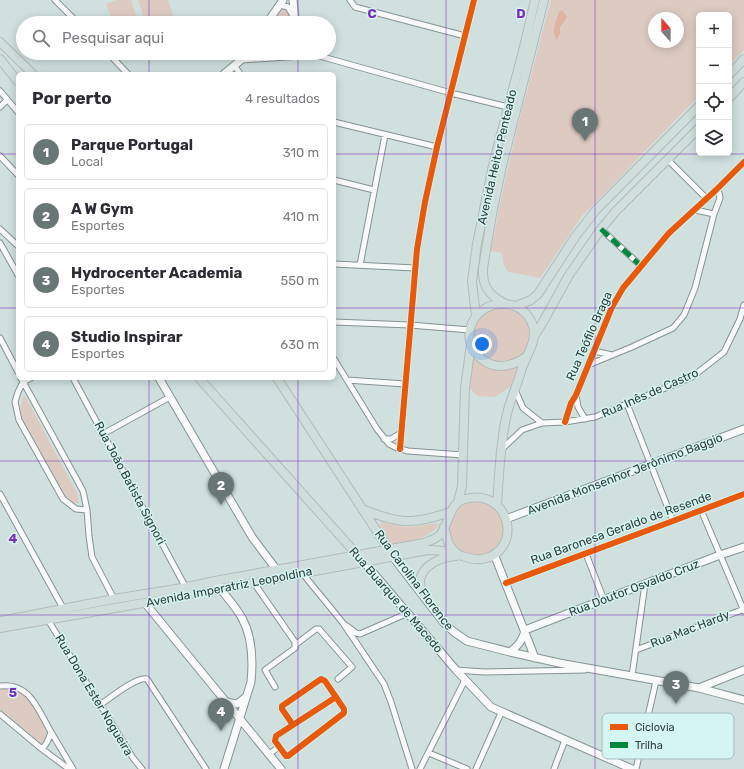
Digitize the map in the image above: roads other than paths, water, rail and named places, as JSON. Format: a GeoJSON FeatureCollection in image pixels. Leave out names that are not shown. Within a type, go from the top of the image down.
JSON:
{"type":"FeatureCollection","features":[{"type":"Feature","properties":{"kind":"main road"},"geometry":{"type":"LineString","coordinates":[[293,0],[295,16]]}},
{"type":"Feature","properties":{"kind":"main road","name":"Avenida Heitor Penteado"},"geometry":{"type":"LineString","coordinates":[[476,316],[472,282],[476,244],[493,165],[535,0]]}},
{"type":"Feature","properties":{"kind":"main road","name":"Avenida Heitor Penteado"},"geometry":{"type":"LineString","coordinates":[[504,303],[494,297],[486,289],[482,276],[483,268],[502,166],[544,0]]}},
{"type":"Feature","properties":{"kind":"main road"},"geometry":{"type":"LineString","coordinates":[[272,16],[281,2]]}},
{"type":"Feature","properties":{"kind":"main road"},"geometry":{"type":"LineString","coordinates":[[0,42],[16,58]]}},
{"type":"Feature","properties":{"kind":"main road"},"geometry":{"type":"LineString","coordinates":[[0,59],[16,79]]}},
{"type":"Feature","properties":{"kind":"main road"},"geometry":{"type":"LineString","coordinates":[[732,72],[744,59]]}},
{"type":"Feature","properties":{"kind":"main road"},"geometry":{"type":"LineString","coordinates":[[19,60],[31,72]]}},
{"type":"Feature","properties":{"kind":"main road"},"geometry":{"type":"LineString","coordinates":[[227,72],[242,60]]}},
{"type":"Feature","properties":{"kind":"main road"},"geometry":{"type":"LineString","coordinates":[[732,95],[744,82]]}},
{"type":"Feature","properties":{"kind":"main road"},"geometry":{"type":"LineString","coordinates":[[516,306],[531,300],[538,294],[589,219],[696,109]]}},
{"type":"Feature","properties":{"kind":"main road"},"geometry":{"type":"LineString","coordinates":[[497,505],[506,415],[535,334],[569,275],[601,229],[622,204],[696,131]]}},
{"type":"Feature","properties":{"kind":"main road"},"geometry":{"type":"LineString","coordinates":[[458,502],[464,499],[476,497],[490,500],[497,505],[506,519],[508,531],[500,550],[483,559],[474,560],[459,555],[449,545],[444,527],[450,512],[458,502],[462,486],[465,388],[471,344],[470,330],[471,324],[476,316],[484,308],[490,305],[504,303],[516,306],[522,310],[531,321],[535,334]]}},
{"type":"Feature","properties":{"kind":"main road"},"geometry":{"type":"LineString","coordinates":[[471,344],[481,358],[496,365],[511,365],[526,357]]}},
{"type":"Feature","properties":{"kind":"main road"},"geometry":{"type":"LineString","coordinates":[[160,380],[252,537],[283,577]]}},
{"type":"Feature","properties":{"kind":"main road","name":"Rua Buarque de Macedo"},"geometry":{"type":"LineString","coordinates":[[201,380],[361,559],[485,702],[501,712],[602,756]]}},
{"type":"Feature","properties":{"kind":"main road","name":"Rua Carolina Florence"},"geometry":{"type":"LineString","coordinates":[[278,380],[391,553],[444,623],[467,641],[535,658],[699,688],[744,700]]}},
{"type":"Feature","properties":{"kind":"main road","name":"Avenida Monsenhor Jerônimo Baggio"},"geometry":{"type":"LineString","coordinates":[[506,519],[744,428]]}},
{"type":"Feature","properties":{"kind":"main road"},"geometry":{"type":"LineString","coordinates":[[362,509],[394,521],[408,522],[450,512]]}},
{"type":"Feature","properties":{"kind":"main road","name":"Avenida Imperatriz Leopoldina"},"geometry":{"type":"LineString","coordinates":[[0,628],[303,574],[391,553],[433,540],[439,536],[444,527]]}},
{"type":"Feature","properties":{"kind":"main road","name":"Rua Doutor Osvaldo Cruz"},"geometry":{"type":"LineString","coordinates":[[525,630],[744,547]]}},
{"type":"Feature","properties":{"kind":"main road","name":"Avenida Imperatriz Leopoldina"},"geometry":{"type":"LineString","coordinates":[[391,553],[437,550],[459,555]]}},
{"type":"Feature","properties":{"kind":"main road"},"geometry":{"type":"LineString","coordinates":[[494,554],[535,658]]}},
{"type":"Feature","properties":{"kind":"main road"},"geometry":{"type":"LineString","coordinates":[[422,593],[420,580],[424,571],[432,563],[442,558],[459,555]]}},
{"type":"Feature","properties":{"kind":"main road","name":"Avenida Imperatriz Leopoldina"},"geometry":{"type":"LineString","coordinates":[[0,621],[63,608],[186,588],[215,581],[277,570],[361,559]]}},
{"type":"Feature","properties":{"kind":"main road"},"geometry":{"type":"LineString","coordinates":[[215,581],[242,618],[248,634],[252,667],[251,682],[224,769]]}},
{"type":"Feature","properties":{"kind":"main road"},"geometry":{"type":"LineString","coordinates":[[152,593],[145,603],[281,769]]}},
{"type":"Feature","properties":{"kind":"main road"},"geometry":{"type":"LineString","coordinates":[[510,652],[519,646],[525,630]]}},
{"type":"Feature","properties":{"kind":"main road"},"geometry":{"type":"LineString","coordinates":[[699,688],[744,670]]}},
{"type":"Feature","properties":{"kind":"main road"},"geometry":{"type":"LineString","coordinates":[[225,701],[237,704],[247,696]]}},
{"type":"Feature","properties":{"kind":"main road"},"geometry":{"type":"LineString","coordinates":[[234,736],[243,729],[248,729]]}},
{"type":"Feature","properties":{"kind":"main road","name":"Rua Buarque de Macedo"},"geometry":{"type":"LineString","coordinates":[[609,759],[632,769]]}},
{"type":"Feature","properties":{"kind":"street"},"geometry":{"type":"LineString","coordinates":[[55,0],[71,16]]}},
{"type":"Feature","properties":{"kind":"street"},"geometry":{"type":"LineString","coordinates":[[350,0],[355,7],[465,36]]}},
{"type":"Feature","properties":{"kind":"street"},"geometry":{"type":"LineString","coordinates":[[400,449],[417,249],[437,146],[474,0]]}},
{"type":"Feature","properties":{"kind":"street"},"geometry":{"type":"LineString","coordinates":[[281,2],[288,7],[293,16]]}},
{"type":"Feature","properties":{"kind":"street"},"geometry":{"type":"LineString","coordinates":[[115,60],[126,72]]}},
{"type":"Feature","properties":{"kind":"street"},"geometry":{"type":"LineString","coordinates":[[336,60],[451,93],[508,107]]}},
{"type":"Feature","properties":{"kind":"street"},"geometry":{"type":"LineString","coordinates":[[235,66],[239,72]]}},
{"type":"Feature","properties":{"kind":"street"},"geometry":{"type":"LineString","coordinates":[[0,91],[16,110]]}},
{"type":"Feature","properties":{"kind":"street"},"geometry":{"type":"LineString","coordinates":[[0,107],[8,100]]}},
{"type":"Feature","properties":{"kind":"street"},"geometry":{"type":"LineString","coordinates":[[336,122],[437,146]]}},
{"type":"Feature","properties":{"kind":"street"},"geometry":{"type":"LineString","coordinates":[[360,265],[385,134]]}},
{"type":"Feature","properties":{"kind":"street"},"geometry":{"type":"LineString","coordinates":[[0,156],[16,174]]}},
{"type":"Feature","properties":{"kind":"street"},"geometry":{"type":"LineString","coordinates":[[668,160],[706,199]]}},
{"type":"Feature","properties":{"kind":"street","name":"Rua Teófilo Braga"},"geometry":{"type":"LineString","coordinates":[[565,422],[571,403],[576,395],[612,306],[623,288],[669,233],[744,162]]}},
{"type":"Feature","properties":{"kind":"street"},"geometry":{"type":"LineString","coordinates":[[336,180],[374,190]]}},
{"type":"Feature","properties":{"kind":"street"},"geometry":{"type":"LineString","coordinates":[[588,365],[673,328],[684,315],[695,288],[714,214],[720,198],[719,193],[716,190]]}},
{"type":"Feature","properties":{"kind":"street"},"geometry":{"type":"LineString","coordinates":[[695,210],[714,214]]}},
{"type":"Feature","properties":{"kind":"street"},"geometry":{"type":"LineString","coordinates":[[0,228],[16,244]]}},
{"type":"Feature","properties":{"kind":"street"},"geometry":{"type":"LineString","coordinates":[[601,229],[641,266]]}},
{"type":"Feature","properties":{"kind":"street"},"geometry":{"type":"LineString","coordinates":[[10,238],[1,244],[16,271]]}},
{"type":"Feature","properties":{"kind":"street"},"geometry":{"type":"LineString","coordinates":[[336,264],[416,268]]}},
{"type":"Feature","properties":{"kind":"street","name":"Rua Inês de Castro"},"geometry":{"type":"LineString","coordinates":[[502,450],[522,430],[542,423],[565,422],[595,417],[692,377],[724,352],[740,319],[744,305]]}},
{"type":"Feature","properties":{"kind":"street"},"geometry":{"type":"LineString","coordinates":[[336,322],[410,325],[470,330]]}},
{"type":"Feature","properties":{"kind":"street"},"geometry":{"type":"LineString","coordinates":[[0,338],[16,368]]}},
{"type":"Feature","properties":{"kind":"street"},"geometry":{"type":"LineString","coordinates":[[594,351],[613,355]]}},
{"type":"Feature","properties":{"kind":"street"},"geometry":{"type":"LineString","coordinates":[[336,361],[384,439],[393,446],[408,451],[463,454]]}},
{"type":"Feature","properties":{"kind":"street"},"geometry":{"type":"LineString","coordinates":[[22,380],[15,402],[19,420],[63,499],[76,509],[87,510]]}},
{"type":"Feature","properties":{"kind":"street"},"geometry":{"type":"LineString","coordinates":[[22,380],[78,481],[87,510],[88,536],[92,557],[114,599]]}},
{"type":"Feature","properties":{"kind":"street","name":"Rua João Batista Signori"},"geometry":{"type":"LineString","coordinates":[[74,380],[186,588]]}},
{"type":"Feature","properties":{"kind":"street"},"geometry":{"type":"LineString","coordinates":[[347,380],[405,384]]}},
{"type":"Feature","properties":{"kind":"street"},"geometry":{"type":"LineString","coordinates":[[515,390],[522,408],[542,423]]}},
{"type":"Feature","properties":{"kind":"street","name":"Rua Teófilo Braga"},"geometry":{"type":"LineString","coordinates":[[576,395],[578,407],[585,419]]}},
{"type":"Feature","properties":{"kind":"street"},"geometry":{"type":"LineString","coordinates":[[103,434],[170,397]]}},
{"type":"Feature","properties":{"kind":"street"},"geometry":{"type":"LineString","coordinates":[[627,404],[673,521]]}},
{"type":"Feature","properties":{"kind":"street"},"geometry":{"type":"LineString","coordinates":[[384,439],[393,438],[401,433]]}},
{"type":"Feature","properties":{"kind":"street"},"geometry":{"type":"LineString","coordinates":[[0,494],[63,608]]}},
{"type":"Feature","properties":{"kind":"street","name":"Rua Baronesa Geraldo de Resende"},"geometry":{"type":"LineString","coordinates":[[506,583],[744,494]]}},
{"type":"Feature","properties":{"kind":"street"},"geometry":{"type":"LineString","coordinates":[[701,510],[744,610]]}},
{"type":"Feature","properties":{"kind":"street"},"geometry":{"type":"LineString","coordinates":[[586,554],[604,600]]}},
{"type":"Feature","properties":{"kind":"street"},"geometry":{"type":"LineString","coordinates":[[303,574],[343,623],[384,684],[412,769]]}},
{"type":"Feature","properties":{"kind":"street"},"geometry":{"type":"LineString","coordinates":[[254,583],[295,643],[295,648],[265,670],[275,687]]}},
{"type":"Feature","properties":{"kind":"street"},"geometry":{"type":"LineString","coordinates":[[632,676],[645,584]]}},
{"type":"Feature","properties":{"kind":"street","name":"Rua Mac Hardy"},"geometry":{"type":"LineString","coordinates":[[636,650],[744,610]]}},
{"type":"Feature","properties":{"kind":"street"},"geometry":{"type":"LineString","coordinates":[[343,623],[356,633],[360,634],[408,613]]}},
{"type":"Feature","properties":{"kind":"street","name":"Rua Dona Ester Nogueira"},"geometry":{"type":"LineString","coordinates":[[48,620],[133,758],[142,769]]}},
{"type":"Feature","properties":{"kind":"street"},"geometry":{"type":"LineString","coordinates":[[295,643],[316,629],[320,629],[352,667],[338,679]]}},
{"type":"Feature","properties":{"kind":"street"},"geometry":{"type":"LineString","coordinates":[[456,670],[484,672],[602,670]]}},
{"type":"Feature","properties":{"kind":"street"},"geometry":{"type":"LineString","coordinates":[[100,705],[132,683],[143,678],[147,679],[206,769]]}},
{"type":"Feature","properties":{"kind":"street"},"geometry":{"type":"LineString","coordinates":[[293,725],[282,709],[282,706],[321,679],[326,681],[344,709],[343,715],[286,756],[275,740],[276,736],[293,725],[336,697]]}},
{"type":"Feature","properties":{"kind":"street"},"geometry":{"type":"LineString","coordinates":[[421,769],[465,680]]}},
{"type":"Feature","properties":{"kind":"street"},"geometry":{"type":"LineString","coordinates":[[649,713],[656,681]]}},
{"type":"Feature","properties":{"kind":"street"},"geometry":{"type":"LineString","coordinates":[[0,686],[14,686],[23,690],[30,696],[73,769]]}},
{"type":"Feature","properties":{"kind":"street"},"geometry":{"type":"LineString","coordinates":[[476,769],[501,712]]}},
{"type":"Feature","properties":{"kind":"street"},"geometry":{"type":"LineString","coordinates":[[0,714],[69,769]]}},
{"type":"Feature","properties":{"kind":"street"},"geometry":{"type":"LineString","coordinates":[[42,749],[50,739],[51,732]]}},
{"type":"Feature","properties":{"kind":"street"},"geometry":{"type":"LineString","coordinates":[[554,769],[565,740]]}},
{"type":"Feature","properties":{"kind":"street"},"geometry":{"type":"LineString","coordinates":[[269,754],[279,747]]}},
{"type":"Feature","properties":{"kind":"street"},"geometry":{"type":"LineString","coordinates":[[429,753],[467,769]]}},
{"type":"Feature","properties":{"kind":"street"},"geometry":{"type":"LineString","coordinates":[[636,769],[638,759]]}},
{"type":"Feature","properties":{"kind":"place","name":"Parque Portugal"},"geometry":{"type":"Point","coordinates":[585,141]}},
{"type":"Feature","properties":{"kind":"place","name":"A W Gym"},"geometry":{"type":"Point","coordinates":[221,505]}},
{"type":"Feature","properties":{"kind":"place","name":"Hydrocenter Academia"},"geometry":{"type":"Point","coordinates":[676,704]}},
{"type":"Feature","properties":{"kind":"place","name":"Studio Inspirar"},"geometry":{"type":"Point","coordinates":[221,731]}}]}
